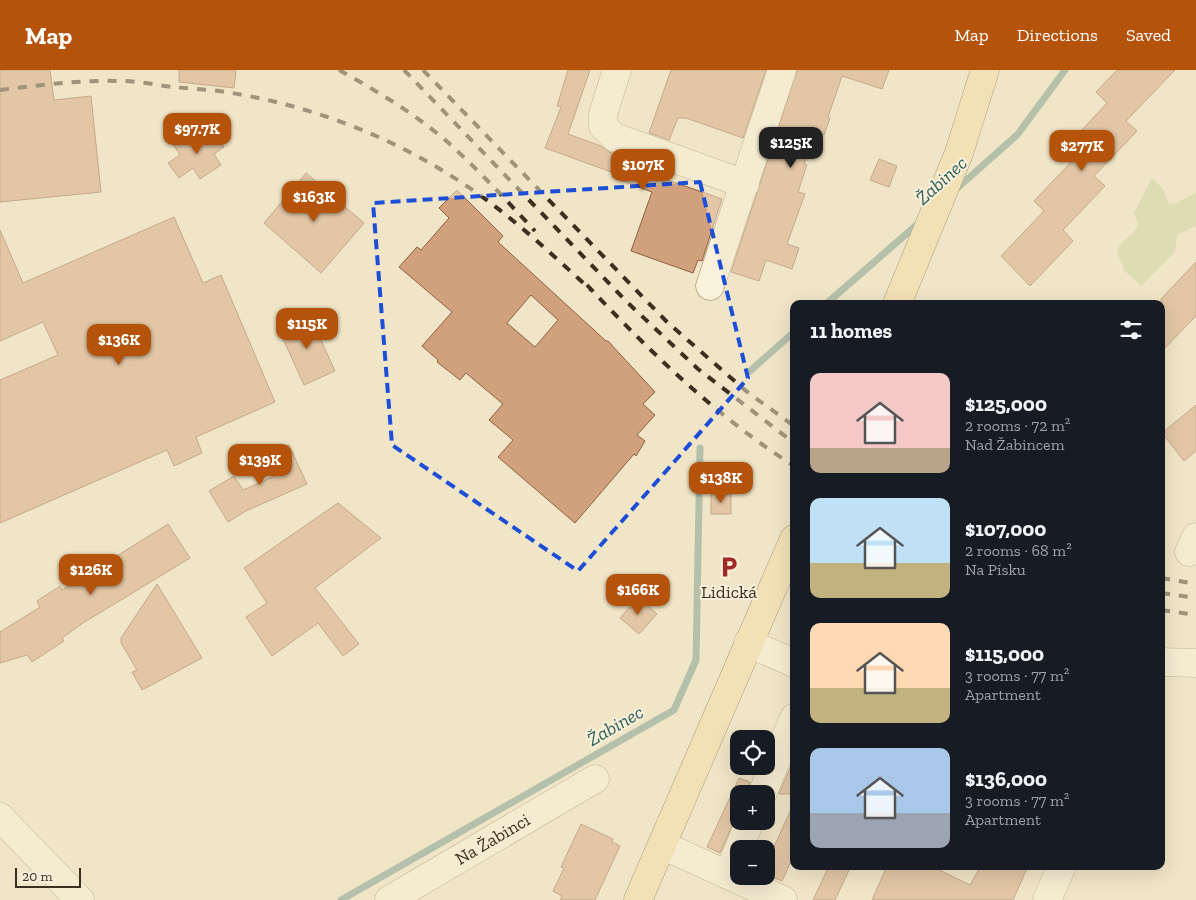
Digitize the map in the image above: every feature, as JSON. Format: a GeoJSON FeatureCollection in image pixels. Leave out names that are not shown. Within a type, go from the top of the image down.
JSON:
{"type":"FeatureCollection","features":[{"type":"Feature","properties":{"kind":"main road"},"geometry":{"type":"LineString","coordinates":[[899,300],[959,153],[985,70]]}},
{"type":"Feature","properties":{"kind":"main road"},"geometry":{"type":"LineString","coordinates":[[638,900],[790,548]]}},
{"type":"Feature","properties":{"kind":"street"},"geometry":{"type":"LineString","coordinates":[[617,70],[603,114],[603,126],[614,136],[745,184]]}},
{"type":"Feature","properties":{"kind":"street"},"geometry":{"type":"LineString","coordinates":[[710,286],[782,70]]}},
{"type":"Feature","properties":{"kind":"street"},"geometry":{"type":"LineString","coordinates":[[748,643],[790,660]]}},
{"type":"Feature","properties":{"kind":"street"},"geometry":{"type":"LineString","coordinates":[[1165,662],[1196,663]]}},
{"type":"Feature","properties":{"kind":"street"},"geometry":{"type":"LineString","coordinates":[[766,785],[790,728]]}},
{"type":"Feature","properties":{"kind":"street","name":"Na Žabinci"},"geometry":{"type":"LineString","coordinates":[[389,900],[595,779]]}},
{"type":"Feature","properties":{"kind":"street"},"geometry":{"type":"LineString","coordinates":[[0,817],[80,900]]}},
{"type":"Feature","properties":{"kind":"street"},"geometry":{"type":"LineString","coordinates":[[728,875],[746,830]]}},
{"type":"Feature","properties":{"kind":"street"},"geometry":{"type":"LineString","coordinates":[[662,845],[783,900]]}},
{"type":"Feature","properties":{"kind":"street"},"geometry":{"type":"LineString","coordinates":[[1047,900],[1060,870]]}},
{"type":"Feature","properties":{"kind":"highlighted area"},"geometry":{"type":"Polygon","coordinates":[[[700,182],[748,378],[578,571],[392,445],[373,203],[700,182]]]}},
{"type":"Feature","properties":{"kind":"green space"},"geometry":{"type":"Polygon","coordinates":[[[1152,178],[1163,189],[1169,204],[1177,203],[1196,192],[1196,226],[1177,235],[1175,252],[1141,286],[1124,270],[1117,252],[1119,246],[1135,231],[1137,221],[1134,213],[1152,178]]]}},
{"type":"Feature","properties":{"kind":"building"},"geometry":{"type":"Polygon","coordinates":[[[0,70],[50,70],[54,100],[91,96],[101,192],[0,202],[0,70]]]}},
{"type":"Feature","properties":{"kind":"building"},"geometry":{"type":"Polygon","coordinates":[[[179,70],[236,70],[234,88],[179,82],[179,70]]]}},
{"type":"Feature","properties":{"kind":"building"},"geometry":{"type":"Polygon","coordinates":[[[568,70],[590,70],[568,134],[601,146],[609,152],[661,170],[659,177],[722,199],[702,261],[698,260],[693,273],[631,251],[652,192],[612,177],[614,173],[545,148],[561,107],[557,106],[568,70]]]}},
{"type":"Feature","properties":{"kind":"building"},"geometry":{"type":"Polygon","coordinates":[[[671,70],[766,70],[743,138],[686,118],[678,118],[669,140],[649,133],[671,70]]]}},
{"type":"Feature","properties":{"kind":"building"},"geometry":{"type":"Polygon","coordinates":[[[797,70],[889,70],[882,89],[842,76],[824,135],[816,132],[804,164],[807,165],[798,192],[805,194],[787,244],[799,248],[792,269],[766,260],[759,281],[731,272],[797,70]]]}},
{"type":"Feature","properties":{"kind":"building"},"geometry":{"type":"Polygon","coordinates":[[[1117,70],[1175,70],[1126,121],[1137,131],[1094,176],[1105,186],[1063,230],[1073,241],[1030,286],[1001,256],[1044,211],[1034,201],[1075,158],[1065,148],[1107,103],[1096,92],[1117,70]]]}},
{"type":"Feature","properties":{"kind":"building"},"geometry":{"type":"Polygon","coordinates":[[[195,130],[202,140],[214,132],[224,147],[214,154],[221,165],[200,179],[193,168],[179,178],[168,163],[180,155],[173,144],[195,130]]]}},
{"type":"Feature","properties":{"kind":"building"},"geometry":{"type":"Polygon","coordinates":[[[879,159],[897,166],[889,187],[870,180],[879,159]]]}},
{"type":"Feature","properties":{"kind":"building"},"geometry":{"type":"Polygon","coordinates":[[[306,173],[364,223],[321,273],[264,223],[306,173]]]}},
{"type":"Feature","properties":{"kind":"building"},"geometry":{"type":"Polygon","coordinates":[[[457,190],[503,236],[498,242],[608,341],[655,392],[643,404],[655,415],[637,435],[645,441],[636,456],[634,454],[575,523],[498,457],[513,440],[489,420],[503,404],[466,373],[460,380],[437,362],[438,360],[422,346],[452,312],[399,267],[417,247],[421,250],[449,218],[439,208],[457,190]],[[531,295],[507,323],[535,347],[558,320],[531,295]]]}},
{"type":"Feature","properties":{"kind":"building"},"geometry":{"type":"Polygon","coordinates":[[[174,217],[203,283],[221,275],[275,402],[196,437],[202,453],[174,466],[167,450],[0,523],[0,380],[58,355],[43,322],[0,341],[0,230],[23,283],[174,217]]]}},
{"type":"Feature","properties":{"kind":"building"},"geometry":{"type":"Polygon","coordinates":[[[1196,262],[1196,316],[1165,348],[1165,300],[1161,299],[1196,262]]]}},
{"type":"Feature","properties":{"kind":"building"},"geometry":{"type":"Polygon","coordinates":[[[310,316],[335,371],[304,385],[279,330],[310,316]]]}},
{"type":"Feature","properties":{"kind":"building"},"geometry":{"type":"Polygon","coordinates":[[[1196,405],[1196,451],[1184,461],[1165,437],[1165,431],[1196,405]]]}},
{"type":"Feature","properties":{"kind":"building"},"geometry":{"type":"Polygon","coordinates":[[[289,445],[307,484],[246,511],[228,522],[209,491],[234,476],[243,490],[275,476],[265,455],[289,445]]]}},
{"type":"Feature","properties":{"kind":"building"},"geometry":{"type":"Polygon","coordinates":[[[711,494],[731,494],[731,514],[711,514],[711,494]]]}},
{"type":"Feature","properties":{"kind":"building"},"geometry":{"type":"Polygon","coordinates":[[[338,503],[381,538],[315,588],[359,644],[343,656],[318,623],[272,656],[246,617],[267,603],[244,568],[338,503]]]}},
{"type":"Feature","properties":{"kind":"building"},"geometry":{"type":"Polygon","coordinates":[[[168,524],[190,558],[83,623],[62,638],[64,641],[32,662],[27,655],[0,663],[0,632],[40,607],[37,601],[60,586],[62,590],[168,524]]]}},
{"type":"Feature","properties":{"kind":"building"},"geometry":{"type":"Polygon","coordinates":[[[157,584],[202,658],[142,690],[132,672],[137,670],[121,643],[121,638],[157,584]]]}},
{"type":"Feature","properties":{"kind":"building"},"geometry":{"type":"Polygon","coordinates":[[[638,597],[657,614],[639,634],[620,618],[638,597]]]}},
{"type":"Feature","properties":{"kind":"building"},"geometry":{"type":"Polygon","coordinates":[[[790,768],[790,794],[779,794],[790,768]]]}},
{"type":"Feature","properties":{"kind":"building"},"geometry":{"type":"Polygon","coordinates":[[[739,778],[750,782],[749,785],[736,785],[739,778]]]}},
{"type":"Feature","properties":{"kind":"building"},"geometry":{"type":"Polygon","coordinates":[[[730,797],[730,830],[720,853],[707,847],[730,797]]]}},
{"type":"Feature","properties":{"kind":"building"},"geometry":{"type":"Polygon","coordinates":[[[790,812],[790,864],[782,881],[775,878],[775,844],[790,812]]]}},
{"type":"Feature","properties":{"kind":"building"},"geometry":{"type":"Polygon","coordinates":[[[581,824],[613,839],[612,842],[620,846],[595,900],[560,900],[562,896],[553,891],[564,868],[561,867],[581,824]]]}},
{"type":"Feature","properties":{"kind":"building"},"geometry":{"type":"Polygon","coordinates":[[[827,870],[849,870],[835,900],[813,900],[827,870]]]}},
{"type":"Feature","properties":{"kind":"building"},"geometry":{"type":"Polygon","coordinates":[[[885,870],[939,870],[970,885],[979,870],[1026,870],[1013,900],[872,900],[885,870]]]}},
{"type":"Feature","properties":{"kind":"waterway","name":"Žabinec"},"geometry":{"type":"LineString","coordinates":[[954,191],[1018,134],[1065,70]]}},
{"type":"Feature","properties":{"kind":"waterway","name":"Žabinec"},"geometry":{"type":"LineString","coordinates":[[831,300],[920,222]]}},
{"type":"Feature","properties":{"kind":"waterway","name":"Žabinec"},"geometry":{"type":"LineString","coordinates":[[750,371],[790,336]]}},
{"type":"Feature","properties":{"kind":"waterway","name":"Žabinec"},"geometry":{"type":"LineString","coordinates":[[341,900],[674,710],[696,660],[700,448]]}},
{"type":"Feature","properties":{"kind":"railway"},"geometry":{"type":"LineString","coordinates":[[339,70],[393,102],[444,139],[479,172],[535,231]]}},
{"type":"Feature","properties":{"kind":"railway"},"geometry":{"type":"LineString","coordinates":[[404,70],[628,303],[698,369],[790,440]]}},
{"type":"Feature","properties":{"kind":"railway"},"geometry":{"type":"LineString","coordinates":[[423,70],[667,322],[746,391],[790,423]]}},
{"type":"Feature","properties":{"kind":"railway"},"geometry":{"type":"LineString","coordinates":[[0,90],[75,82],[127,81],[226,92],[255,97],[312,112],[396,145],[468,186],[505,214],[591,290]]}},
{"type":"Feature","properties":{"kind":"railway"},"geometry":{"type":"LineString","coordinates":[[587,285],[635,335],[685,382],[765,447],[790,463]]}},
{"type":"Feature","properties":{"kind":"railway"},"geometry":{"type":"LineString","coordinates":[[1165,579],[1196,584]]}},
{"type":"Feature","properties":{"kind":"railway"},"geometry":{"type":"LineString","coordinates":[[1165,594],[1196,598]]}},
{"type":"Feature","properties":{"kind":"railway"},"geometry":{"type":"LineString","coordinates":[[1165,611],[1196,615]]}},
{"type":"Feature","properties":{"kind":"place","name":"Lidická"},"geometry":{"type":"Point","coordinates":[729,567]}}]}
